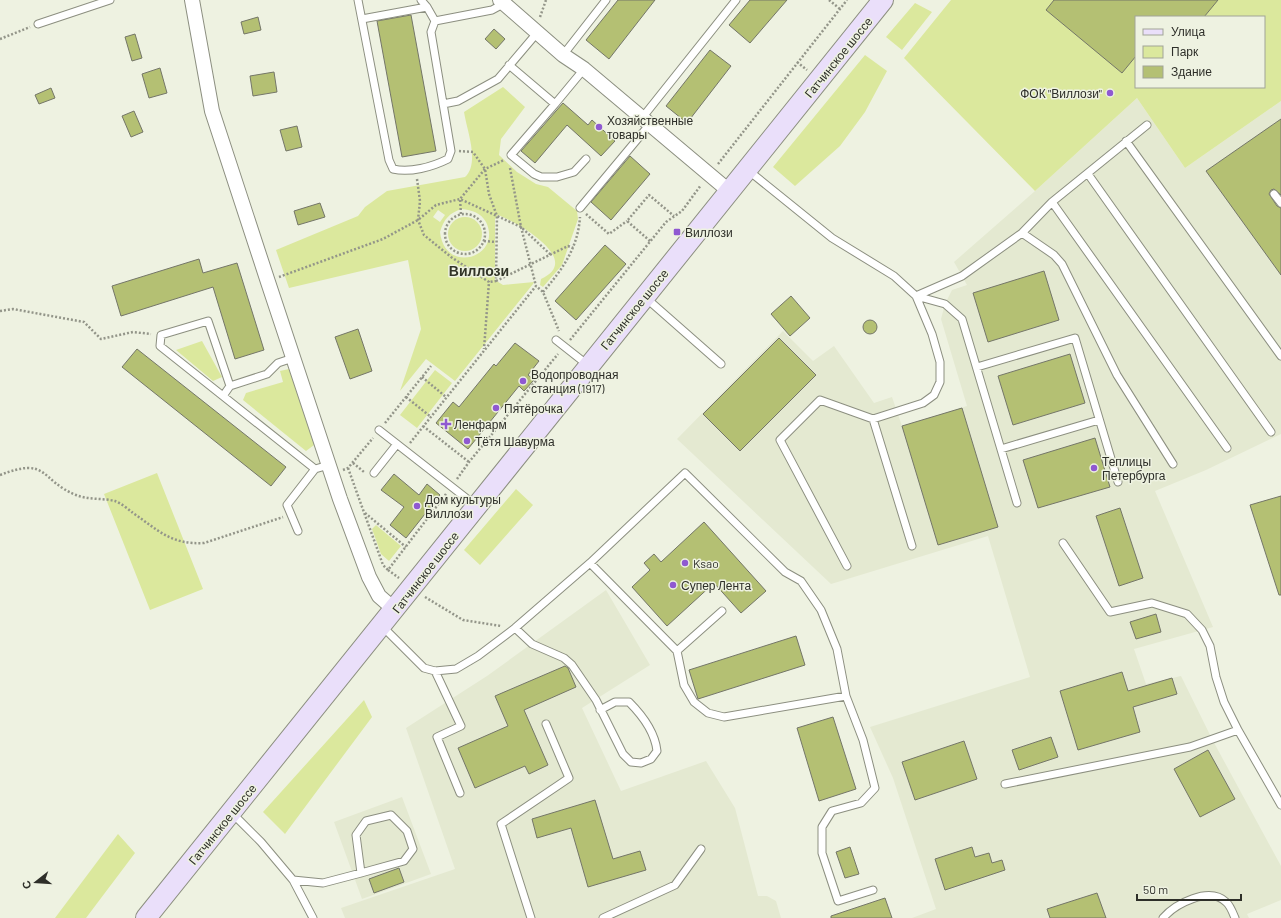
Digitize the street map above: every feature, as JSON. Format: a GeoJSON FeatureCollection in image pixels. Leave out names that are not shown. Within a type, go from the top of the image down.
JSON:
{"type":"FeatureCollection","features":[{"type":"Feature","properties":{"kind":"main road","name":"Гатчинское шоссе"},"geometry":{"type":"LineString","coordinates":[[146,918],[395,610],[883,0]]}},
{"type":"Feature","properties":{"kind":"street"},"geometry":{"type":"LineString","coordinates":[[192,0],[212,111],[293,358],[369,577],[379,596],[395,610]]}},
{"type":"Feature","properties":{"kind":"street"},"geometry":{"type":"LineString","coordinates":[[501,2],[563,55],[584,69],[729,191]]}},
{"type":"Feature","properties":{"kind":"lane"},"geometry":{"type":"LineString","coordinates":[[38,24],[110,0]]}},
{"type":"Feature","properties":{"kind":"lane"},"geometry":{"type":"LineString","coordinates":[[358,0],[389,160],[393,168],[402,171],[438,164],[448,159],[451,151],[431,32],[435,21],[421,0]]}},
{"type":"Feature","properties":{"kind":"lane"},"geometry":{"type":"LineString","coordinates":[[563,55],[606,0]]}},
{"type":"Feature","properties":{"kind":"lane"},"geometry":{"type":"LineString","coordinates":[[580,208],[736,0]]}},
{"type":"Feature","properties":{"kind":"lane"},"geometry":{"type":"LineString","coordinates":[[435,21],[492,10],[501,2]]}},
{"type":"Feature","properties":{"kind":"lane"},"geometry":{"type":"LineString","coordinates":[[362,19],[427,7]]}},
{"type":"Feature","properties":{"kind":"lane"},"geometry":{"type":"LineString","coordinates":[[443,104],[458,102],[498,79],[537,33]]}},
{"type":"Feature","properties":{"kind":"lane"},"geometry":{"type":"LineString","coordinates":[[509,66],[554,104]]}},
{"type":"Feature","properties":{"kind":"lane"},"geometry":{"type":"LineString","coordinates":[[584,69],[510,156],[534,174],[541,177],[557,177],[574,172],[586,159]]}},
{"type":"Feature","properties":{"kind":"lane"},"geometry":{"type":"LineString","coordinates":[[916,296],[962,276],[1022,233],[1052,202],[1088,174],[1126,140],[1147,125]]}},
{"type":"Feature","properties":{"kind":"lane"},"geometry":{"type":"LineString","coordinates":[[1126,140],[1281,356]]}},
{"type":"Feature","properties":{"kind":"lane"},"geometry":{"type":"LineString","coordinates":[[747,170],[832,238],[894,276],[916,296],[932,334],[940,362],[940,382],[934,395],[923,403],[873,419],[820,400],[780,440],[847,566]]}},
{"type":"Feature","properties":{"kind":"lane"},"geometry":{"type":"LineString","coordinates":[[1088,174],[1271,432]]}},
{"type":"Feature","properties":{"kind":"lane"},"geometry":{"type":"LineString","coordinates":[[1274,194],[1281,204]]}},
{"type":"Feature","properties":{"kind":"lane"},"geometry":{"type":"LineString","coordinates":[[1052,202],[1227,448]]}},
{"type":"Feature","properties":{"kind":"lane"},"geometry":{"type":"LineString","coordinates":[[1022,233],[1054,255],[1062,264],[1117,375],[1173,464]]}},
{"type":"Feature","properties":{"kind":"lane"},"geometry":{"type":"LineString","coordinates":[[916,296],[945,304],[962,319],[1017,503]]}},
{"type":"Feature","properties":{"kind":"lane"},"geometry":{"type":"LineString","coordinates":[[644,297],[720,364]]}},
{"type":"Feature","properties":{"kind":"lane"},"geometry":{"type":"LineString","coordinates":[[230,386],[208,321],[161,335],[160,346],[315,469]]}},
{"type":"Feature","properties":{"kind":"lane"},"geometry":{"type":"LineString","coordinates":[[558,337],[565,347],[589,366]]}},
{"type":"Feature","properties":{"kind":"lane"},"geometry":{"type":"LineString","coordinates":[[977,367],[1075,338],[1118,482]]}},
{"type":"Feature","properties":{"kind":"lane"},"geometry":{"type":"LineString","coordinates":[[223,396],[230,386],[267,374],[278,363],[293,358]]}},
{"type":"Feature","properties":{"kind":"lane"},"geometry":{"type":"LineString","coordinates":[[873,419],[912,546]]}},
{"type":"Feature","properties":{"kind":"lane"},"geometry":{"type":"LineString","coordinates":[[1001,449],[1099,420]]}},
{"type":"Feature","properties":{"kind":"lane"},"geometry":{"type":"LineString","coordinates":[[380,430],[477,506]]}},
{"type":"Feature","properties":{"kind":"lane"},"geometry":{"type":"LineString","coordinates":[[371,474],[397,444]]}},
{"type":"Feature","properties":{"kind":"lane"},"geometry":{"type":"LineString","coordinates":[[298,531],[287,505],[315,469],[329,465]]}},
{"type":"Feature","properties":{"kind":"lane"},"geometry":{"type":"LineString","coordinates":[[382,626],[424,668],[435,671],[456,669],[478,656],[514,628],[590,562],[685,473],[785,572],[801,581],[821,610],[837,649],[846,696],[863,740],[875,788],[861,803],[832,811],[822,827],[822,853],[838,901],[873,890]]}},
{"type":"Feature","properties":{"kind":"lane"},"geometry":{"type":"LineString","coordinates":[[1063,543],[1110,612],[1152,602],[1187,614],[1202,630],[1210,646],[1216,677],[1224,702],[1238,730],[1281,804]]}},
{"type":"Feature","properties":{"kind":"lane"},"geometry":{"type":"LineString","coordinates":[[590,562],[676,651],[684,685],[694,702],[708,714],[724,717],[846,696]]}},
{"type":"Feature","properties":{"kind":"lane"},"geometry":{"type":"LineString","coordinates":[[676,651],[722,611]]}},
{"type":"Feature","properties":{"kind":"lane"},"geometry":{"type":"LineString","coordinates":[[514,628],[532,644],[564,658],[572,665],[600,710],[623,754],[631,762],[641,763],[651,759],[657,751],[656,741],[641,714],[629,702],[614,702],[600,710]]}},
{"type":"Feature","properties":{"kind":"lane"},"geometry":{"type":"LineString","coordinates":[[435,671],[461,726],[437,737],[460,793]]}},
{"type":"Feature","properties":{"kind":"lane"},"geometry":{"type":"LineString","coordinates":[[531,918],[501,824],[569,778],[546,724]]}},
{"type":"Feature","properties":{"kind":"lane"},"geometry":{"type":"LineString","coordinates":[[1005,784],[1190,747],[1238,730]]}},
{"type":"Feature","properties":{"kind":"lane"},"geometry":{"type":"LineString","coordinates":[[231,812],[261,842],[293,880],[313,918]]}},
{"type":"Feature","properties":{"kind":"lane"},"geometry":{"type":"LineString","coordinates":[[293,880],[323,883],[361,873],[404,861],[413,849],[407,831],[392,815],[366,821],[356,835],[361,873]]}},
{"type":"Feature","properties":{"kind":"lane"},"geometry":{"type":"LineString","coordinates":[[603,918],[675,885],[701,849]]}},
{"type":"Feature","properties":{"kind":"lane"},"geometry":{"type":"LineString","coordinates":[[1163,918],[1171,909],[1200,896],[1214,894],[1226,902],[1235,918]]}},
{"type":"Feature","properties":{"kind":"path"},"geometry":{"type":"LineString","coordinates":[[829,0],[840,9]]}},
{"type":"Feature","properties":{"kind":"path"},"geometry":{"type":"LineString","coordinates":[[388,570],[452,487],[469,462],[565,347],[666,222],[682,211],[709,174],[847,0]]}},
{"type":"Feature","properties":{"kind":"path"},"geometry":{"type":"LineString","coordinates":[[0,39],[38,24]]}},
{"type":"Feature","properties":{"kind":"path"},"geometry":{"type":"LineString","coordinates":[[451,151],[473,152],[485,170],[489,194],[496,216],[496,281]]}},
{"type":"Feature","properties":{"kind":"path"},"geometry":{"type":"LineString","coordinates":[[268,282],[383,240],[418,220],[436,205],[460,199],[485,170],[510,156],[521,227],[530,264],[536,286],[543,292],[558,337]]}},
{"type":"Feature","properties":{"kind":"path"},"geometry":{"type":"LineString","coordinates":[[415,168],[420,201],[418,220],[424,235],[451,257],[489,282],[496,281],[568,246],[573,248]]}},
{"type":"Feature","properties":{"kind":"path"},"geometry":{"type":"LineString","coordinates":[[580,208],[608,234],[627,221],[649,195],[674,216]]}},
{"type":"Feature","properties":{"kind":"path"},"geometry":{"type":"LineString","coordinates":[[460,199],[461,214]]}},
{"type":"Feature","properties":{"kind":"path"},"geometry":{"type":"LineString","coordinates":[[460,199],[521,227],[551,255]]}},
{"type":"Feature","properties":{"kind":"path"},"geometry":{"type":"LineString","coordinates":[[543,292],[563,270],[573,248],[579,229],[580,208]]}},
{"type":"Feature","properties":{"kind":"path"},"geometry":{"type":"LineString","coordinates":[[461,214],[475,216],[484,227],[484,241],[475,252],[468,254],[455,252],[449,247],[444,234],[449,221],[461,214]]}},
{"type":"Feature","properties":{"kind":"path"},"geometry":{"type":"LineString","coordinates":[[627,221],[650,241]]}},
{"type":"Feature","properties":{"kind":"path"},"geometry":{"type":"LineString","coordinates":[[484,241],[496,242]]}},
{"type":"Feature","properties":{"kind":"path"},"geometry":{"type":"LineString","coordinates":[[451,257],[455,252]]}},
{"type":"Feature","properties":{"kind":"path"},"geometry":{"type":"LineString","coordinates":[[484,350],[489,282]]}},
{"type":"Feature","properties":{"kind":"path"},"geometry":{"type":"LineString","coordinates":[[404,450],[536,286]]}},
{"type":"Feature","properties":{"kind":"path"},"geometry":{"type":"LineString","coordinates":[[0,311],[13,309],[84,322],[101,338],[133,332],[161,335]]}},
{"type":"Feature","properties":{"kind":"path"},"geometry":{"type":"LineString","coordinates":[[422,377],[446,397]]}},
{"type":"Feature","properties":{"kind":"path"},"geometry":{"type":"LineString","coordinates":[[406,397],[430,417]]}},
{"type":"Feature","properties":{"kind":"path"},"geometry":{"type":"LineString","coordinates":[[423,426],[469,462]]}},
{"type":"Feature","properties":{"kind":"path"},"geometry":{"type":"LineString","coordinates":[[353,463],[371,474]]}},
{"type":"Feature","properties":{"kind":"path"},"geometry":{"type":"LineString","coordinates":[[0,475],[19,467],[32,468],[44,472],[77,496],[116,501],[175,541],[190,544],[204,542],[291,514]]}},
{"type":"Feature","properties":{"kind":"path"},"geometry":{"type":"LineString","coordinates":[[348,468],[383,565],[405,582]]}},
{"type":"Feature","properties":{"kind":"path"},"geometry":{"type":"LineString","coordinates":[[440,490],[446,494]]}},
{"type":"Feature","properties":{"kind":"path"},"geometry":{"type":"LineString","coordinates":[[364,512],[406,547]]}},
{"type":"Feature","properties":{"kind":"path"},"geometry":{"type":"LineString","coordinates":[[424,597],[463,620],[514,628]]}},
{"type":"Feature","properties":{"kind":"shaded area"},"geometry":{"type":"Polygon","coordinates":[[[1137,98],[1185,168],[1281,101],[1281,434],[1206,470],[1155,491],[1213,627],[1134,649],[1146,684],[1181,676],[1212,739],[1281,866],[1281,900],[1247,914],[1249,918],[912,918],[936,909],[893,778],[870,727],[1030,677],[988,536],[831,584],[677,439],[783,331],[813,361],[834,346],[874,403],[892,397],[902,426],[967,406],[941,319],[945,304],[952,290],[967,285],[954,262],[1137,98]]]}},
{"type":"Feature","properties":{"kind":"shaded area"},"geometry":{"type":"Polygon","coordinates":[[[606,590],[650,665],[582,708],[621,791],[706,761],[735,808],[758,896],[767,896],[776,901],[781,918],[345,918],[341,908],[455,869],[406,728],[487,676],[606,590]]]}},
{"type":"Feature","properties":{"kind":"shaded area"},"geometry":{"type":"Polygon","coordinates":[[[402,797],[431,874],[362,899],[334,822],[402,797]]]}},
{"type":"Feature","properties":{"kind":"green space","name":"ФОК \"Виллози\""},"geometry":{"type":"Polygon","coordinates":[[[951,0],[1281,0],[1281,101],[1185,168],[1137,98],[1035,191],[904,58],[951,0]]]}},
{"type":"Feature","properties":{"kind":"green space"},"geometry":{"type":"Polygon","coordinates":[[[915,3],[932,12],[902,50],[886,37],[915,3]]]}},
{"type":"Feature","properties":{"kind":"green space"},"geometry":{"type":"Polygon","coordinates":[[[865,55],[887,71],[865,112],[840,146],[795,186],[773,167],[865,55]]]}},
{"type":"Feature","properties":{"kind":"green space"},"geometry":{"type":"Polygon","coordinates":[[[503,87],[525,107],[501,139],[499,155],[517,172],[536,184],[548,187],[577,211],[578,219],[562,265],[543,287],[540,285],[541,279],[552,271],[555,262],[551,252],[543,242],[531,233],[519,225],[498,215],[495,219],[495,280],[503,285],[534,282],[533,284],[455,381],[426,359],[400,391],[421,329],[408,260],[289,288],[276,250],[358,216],[365,207],[387,191],[465,177],[472,164],[472,155],[470,137],[464,112],[503,87]],[[462,209],[454,212],[448,217],[443,223],[440,232],[444,246],[452,254],[461,257],[471,257],[480,252],[487,245],[489,234],[486,222],[482,216],[473,211],[462,209]],[[438,210],[433,217],[440,222],[445,215],[438,210]]]}},
{"type":"Feature","properties":{"kind":"green space"},"geometry":{"type":"Polygon","coordinates":[[[468,217],[477,222],[481,227],[481,241],[477,246],[472,250],[462,251],[458,250],[449,241],[448,231],[449,227],[458,218],[468,217]]]}},
{"type":"Feature","properties":{"kind":"green space"},"geometry":{"type":"Polygon","coordinates":[[[202,341],[222,377],[213,381],[176,350],[202,341]]]}},
{"type":"Feature","properties":{"kind":"green space"},"geometry":{"type":"Polygon","coordinates":[[[289,369],[314,445],[306,451],[243,400],[246,393],[283,382],[280,371],[289,369]]]}},
{"type":"Feature","properties":{"kind":"green space"},"geometry":{"type":"Polygon","coordinates":[[[435,370],[452,383],[417,428],[400,415],[435,370]]]}},
{"type":"Feature","properties":{"kind":"green space"},"geometry":{"type":"Polygon","coordinates":[[[157,473],[203,589],[150,610],[104,494],[157,473]]]}},
{"type":"Feature","properties":{"kind":"green space"},"geometry":{"type":"Polygon","coordinates":[[[516,489],[533,505],[480,565],[464,550],[516,489]]]}},
{"type":"Feature","properties":{"kind":"green space"},"geometry":{"type":"Polygon","coordinates":[[[376,525],[401,546],[389,561],[381,554],[372,529],[376,525]]]}},
{"type":"Feature","properties":{"kind":"green space"},"geometry":{"type":"Polygon","coordinates":[[[364,700],[372,717],[285,834],[263,812],[364,700]]]}},
{"type":"Feature","properties":{"kind":"green space"},"geometry":{"type":"Polygon","coordinates":[[[118,834],[135,853],[86,918],[55,918],[118,834]]]}},
{"type":"Feature","properties":{"kind":"building"},"geometry":{"type":"Polygon","coordinates":[[[618,0],[655,0],[609,59],[586,40],[618,0]]]}},
{"type":"Feature","properties":{"kind":"building"},"geometry":{"type":"Polygon","coordinates":[[[750,0],[787,0],[750,43],[729,25],[750,0]]]}},
{"type":"Feature","properties":{"kind":"building"},"geometry":{"type":"Polygon","coordinates":[[[1054,0],[1218,0],[1205,16],[1135,16],[1135,57],[1122,73],[1046,10],[1054,0]]]}},
{"type":"Feature","properties":{"kind":"building"},"geometry":{"type":"Polygon","coordinates":[[[411,15],[436,151],[402,157],[377,21],[411,15]]]}},
{"type":"Feature","properties":{"kind":"building"},"geometry":{"type":"Polygon","coordinates":[[[258,17],[261,30],[244,34],[241,22],[258,17]]]}},
{"type":"Feature","properties":{"kind":"building"},"geometry":{"type":"Polygon","coordinates":[[[494,29],[505,39],[496,49],[485,39],[494,29]]]}},
{"type":"Feature","properties":{"kind":"building"},"geometry":{"type":"Polygon","coordinates":[[[135,34],[142,58],[132,61],[125,37],[135,34]]]}},
{"type":"Feature","properties":{"kind":"building"},"geometry":{"type":"Polygon","coordinates":[[[710,50],[731,66],[687,123],[666,106],[710,50]]]}},
{"type":"Feature","properties":{"kind":"building"},"geometry":{"type":"Polygon","coordinates":[[[160,68],[167,93],[149,98],[142,74],[160,68]]]}},
{"type":"Feature","properties":{"kind":"building"},"geometry":{"type":"Polygon","coordinates":[[[274,72],[277,92],[253,96],[250,76],[274,72]]]}},
{"type":"Feature","properties":{"kind":"building"},"geometry":{"type":"Polygon","coordinates":[[[51,88],[55,98],[39,104],[35,95],[51,88]]]}},
{"type":"Feature","properties":{"kind":"building"},"geometry":{"type":"Polygon","coordinates":[[[563,103],[588,125],[592,120],[615,141],[601,156],[567,125],[535,163],[521,151],[563,103]]]}},
{"type":"Feature","properties":{"kind":"building"},"geometry":{"type":"Polygon","coordinates":[[[134,111],[143,132],[131,137],[122,116],[134,111]]]}},
{"type":"Feature","properties":{"kind":"building"},"geometry":{"type":"Polygon","coordinates":[[[1281,119],[1281,195],[1274,189],[1271,190],[1269,194],[1277,206],[1281,208],[1281,275],[1206,171],[1281,119]]]}},
{"type":"Feature","properties":{"kind":"building"},"geometry":{"type":"Polygon","coordinates":[[[297,126],[302,147],[286,151],[280,130],[297,126]]]}},
{"type":"Feature","properties":{"kind":"building"},"geometry":{"type":"Polygon","coordinates":[[[630,156],[650,174],[611,220],[591,202],[630,156]]]}},
{"type":"Feature","properties":{"kind":"building"},"geometry":{"type":"Polygon","coordinates":[[[320,203],[325,217],[298,225],[294,211],[320,203]]]}},
{"type":"Feature","properties":{"kind":"building"},"geometry":{"type":"Polygon","coordinates":[[[605,245],[626,264],[576,320],[555,301],[605,245]]]}},
{"type":"Feature","properties":{"kind":"building"},"geometry":{"type":"Polygon","coordinates":[[[199,259],[203,273],[237,263],[264,350],[235,359],[213,287],[121,316],[112,286],[199,259]]]}},
{"type":"Feature","properties":{"kind":"building"},"geometry":{"type":"Polygon","coordinates":[[[1044,271],[1059,320],[988,342],[973,293],[1044,271]]]}},
{"type":"Feature","properties":{"kind":"building"},"geometry":{"type":"Polygon","coordinates":[[[791,296],[810,318],[790,336],[771,314],[791,296]]]}},
{"type":"Feature","properties":{"kind":"building"},"geometry":{"type":"Polygon","coordinates":[[[867,320],[873,320],[877,324],[877,330],[873,334],[867,334],[863,330],[863,324],[867,320]]]}},
{"type":"Feature","properties":{"kind":"building"},"geometry":{"type":"Polygon","coordinates":[[[358,329],[372,371],[350,379],[335,337],[358,329]]]}},
{"type":"Feature","properties":{"kind":"building"},"geometry":{"type":"Polygon","coordinates":[[[779,338],[816,375],[740,451],[703,414],[779,338]]]}},
{"type":"Feature","properties":{"kind":"building"},"geometry":{"type":"Polygon","coordinates":[[[515,343],[539,361],[528,375],[534,380],[524,391],[519,386],[468,449],[436,423],[453,402],[459,407],[494,364],[496,366],[515,343]]]}},
{"type":"Feature","properties":{"kind":"building"},"geometry":{"type":"Polygon","coordinates":[[[137,349],[286,467],[271,486],[122,367],[137,349]]]}},
{"type":"Feature","properties":{"kind":"building"},"geometry":{"type":"Polygon","coordinates":[[[1070,354],[1085,403],[1013,425],[998,376],[1070,354]]]}},
{"type":"Feature","properties":{"kind":"building"},"geometry":{"type":"Polygon","coordinates":[[[962,408],[998,527],[938,545],[902,426],[962,408]]]}},
{"type":"Feature","properties":{"kind":"building"},"geometry":{"type":"Polygon","coordinates":[[[1095,438],[1110,487],[1038,508],[1023,460],[1095,438]]]}},
{"type":"Feature","properties":{"kind":"building","name":"Дом культуры Виллози"},"geometry":{"type":"Polygon","coordinates":[[[394,474],[419,495],[427,484],[440,495],[406,538],[390,525],[404,507],[381,490],[394,474]]]}},
{"type":"Feature","properties":{"kind":"building"},"geometry":{"type":"Polygon","coordinates":[[[1281,496],[1281,595],[1279,595],[1250,505],[1281,496]]]}},
{"type":"Feature","properties":{"kind":"building"},"geometry":{"type":"Polygon","coordinates":[[[1120,508],[1143,578],[1119,586],[1096,516],[1120,508]]]}},
{"type":"Feature","properties":{"kind":"building"},"geometry":{"type":"Polygon","coordinates":[[[704,522],[766,591],[741,613],[714,583],[667,626],[632,587],[650,570],[644,563],[654,554],[661,562],[704,522]]]}},
{"type":"Feature","properties":{"kind":"building"},"geometry":{"type":"Polygon","coordinates":[[[1156,614],[1161,632],[1136,639],[1130,622],[1156,614]]]}},
{"type":"Feature","properties":{"kind":"building"},"geometry":{"type":"Polygon","coordinates":[[[796,636],[805,665],[698,699],[689,670],[796,636]]]}},
{"type":"Feature","properties":{"kind":"building"},"geometry":{"type":"Polygon","coordinates":[[[565,666],[568,668],[576,687],[524,710],[548,765],[529,774],[525,766],[475,788],[458,748],[508,726],[495,696],[565,666]]]}},
{"type":"Feature","properties":{"kind":"building"},"geometry":{"type":"Polygon","coordinates":[[[1122,672],[1128,691],[1172,678],[1177,694],[1133,707],[1140,732],[1078,750],[1060,691],[1122,672]]]}},
{"type":"Feature","properties":{"kind":"building"},"geometry":{"type":"Polygon","coordinates":[[[833,717],[856,789],[819,801],[797,728],[833,717]]]}},
{"type":"Feature","properties":{"kind":"building"},"geometry":{"type":"Polygon","coordinates":[[[1051,737],[1058,757],[1019,770],[1012,750],[1051,737]]]}},
{"type":"Feature","properties":{"kind":"building"},"geometry":{"type":"Polygon","coordinates":[[[964,741],[977,779],[915,800],[902,762],[964,741]]]}},
{"type":"Feature","properties":{"kind":"building"},"geometry":{"type":"Polygon","coordinates":[[[1208,750],[1235,799],[1200,817],[1174,769],[1208,750]]]}},
{"type":"Feature","properties":{"kind":"building"},"geometry":{"type":"Polygon","coordinates":[[[595,800],[613,859],[640,851],[646,870],[588,887],[571,828],[537,838],[532,819],[595,800]]]}},
{"type":"Feature","properties":{"kind":"building"},"geometry":{"type":"Polygon","coordinates":[[[850,847],[859,874],[845,878],[836,852],[850,847]]]}},
{"type":"Feature","properties":{"kind":"building"},"geometry":{"type":"Polygon","coordinates":[[[972,847],[975,857],[989,853],[992,863],[1002,860],[1005,870],[945,890],[935,859],[972,847]]]}},
{"type":"Feature","properties":{"kind":"building"},"geometry":{"type":"Polygon","coordinates":[[[399,868],[404,882],[374,893],[369,879],[399,868]]]}},
{"type":"Feature","properties":{"kind":"building"},"geometry":{"type":"Polygon","coordinates":[[[1097,893],[1106,918],[1050,918],[1047,909],[1097,893]]]}},
{"type":"Feature","properties":{"kind":"building"},"geometry":{"type":"Polygon","coordinates":[[[885,898],[892,918],[831,918],[831,916],[885,898]]]}},
{"type":"Feature","properties":{"kind":"place","name":"ФОК \"Виллози\""},"geometry":{"type":"Point","coordinates":[1110,93]}},
{"type":"Feature","properties":{"kind":"place","name":"Хозяйственные товары"},"geometry":{"type":"Point","coordinates":[599,127]}},
{"type":"Feature","properties":{"kind":"place","name":"Виллози"},"geometry":{"type":"Point","coordinates":[677,232]}},
{"type":"Feature","properties":{"kind":"place","name":"Водопроводная станция (1917)"},"geometry":{"type":"Point","coordinates":[523,381]}},
{"type":"Feature","properties":{"kind":"place","name":"Пятёрочка"},"geometry":{"type":"Point","coordinates":[496,408]}},
{"type":"Feature","properties":{"kind":"place","name":"Ленфарм"},"geometry":{"type":"Point","coordinates":[446,424]}},
{"type":"Feature","properties":{"kind":"place","name":"Тётя Шавурма"},"geometry":{"type":"Point","coordinates":[467,441]}},
{"type":"Feature","properties":{"kind":"place","name":"Теплицы Петербурга"},"geometry":{"type":"Point","coordinates":[1094,468]}},
{"type":"Feature","properties":{"kind":"place","name":"Дом культуры Виллози"},"geometry":{"type":"Point","coordinates":[417,506]}},
{"type":"Feature","properties":{"kind":"place","name":"Ksao"},"geometry":{"type":"Point","coordinates":[685,563]}},
{"type":"Feature","properties":{"kind":"place","name":"Супер Лента"},"geometry":{"type":"Point","coordinates":[673,585]}},
{"type":"Feature","properties":{"kind":"district","name":"Виллози"},"geometry":{"type":"Point","coordinates":[479,270]}}]}
